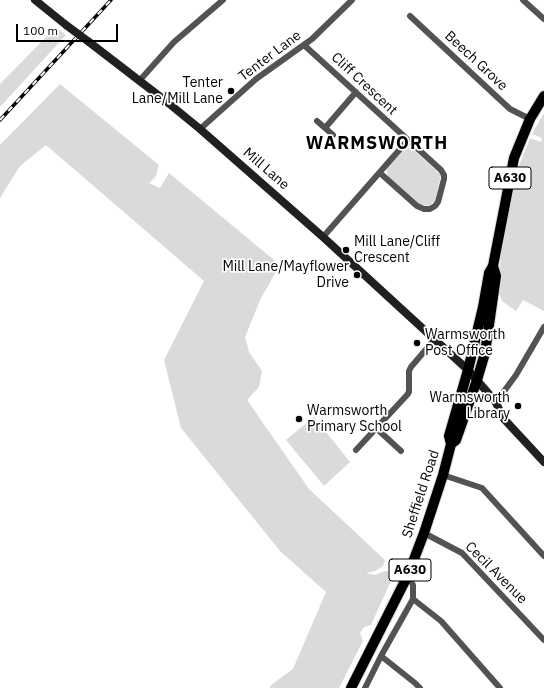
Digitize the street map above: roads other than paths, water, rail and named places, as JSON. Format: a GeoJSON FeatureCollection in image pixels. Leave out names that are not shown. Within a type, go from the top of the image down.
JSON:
{"type":"FeatureCollection","features":[{"type":"Feature","properties":{"kind":"main road","name":"A630"},"geometry":{"type":"LineString","coordinates":[[468,370],[483,307],[489,273],[493,266],[514,158],[530,119],[544,96]]}},
{"type":"Feature","properties":{"kind":"main road","name":"A630"},"geometry":{"type":"LineString","coordinates":[[477,380],[485,353],[496,276],[493,266]]}},
{"type":"Feature","properties":{"kind":"main road","name":"Sheffield Road"},"geometry":{"type":"LineString","coordinates":[[351,688],[408,575],[424,533],[443,475],[451,444],[449,436],[468,370]]}},
{"type":"Feature","properties":{"kind":"main road","name":"Sheffield Road"},"geometry":{"type":"LineString","coordinates":[[451,444],[456,440],[477,380]]}},
{"type":"Feature","properties":{"kind":"street","name":"Mill Lane"},"geometry":{"type":"LineString","coordinates":[[35,0],[140,80],[200,129],[323,237],[468,370],[495,401],[504,419],[544,462]]}},
{"type":"Feature","properties":{"kind":"street"},"geometry":{"type":"LineString","coordinates":[[140,80],[174,42],[223,0]]}},
{"type":"Feature","properties":{"kind":"street","name":"Tenter Lane"},"geometry":{"type":"LineString","coordinates":[[200,129],[256,80],[312,39],[352,0]]}},
{"type":"Feature","properties":{"kind":"street"},"geometry":{"type":"LineString","coordinates":[[523,0],[544,19]]}},
{"type":"Feature","properties":{"kind":"street","name":"Beech Grove"},"geometry":{"type":"LineString","coordinates":[[410,16],[510,108],[530,119]]}},
{"type":"Feature","properties":{"kind":"street","name":"Cliff Crescent"},"geometry":{"type":"LineString","coordinates":[[304,45],[443,172],[444,179],[438,202],[430,209],[424,209],[417,206],[380,173]]}},
{"type":"Feature","properties":{"kind":"street"},"geometry":{"type":"LineString","coordinates":[[325,128],[356,92]]}},
{"type":"Feature","properties":{"kind":"street"},"geometry":{"type":"LineString","coordinates":[[317,121],[332,135]]}},
{"type":"Feature","properties":{"kind":"street"},"geometry":{"type":"LineString","coordinates":[[323,237],[408,140]]}},
{"type":"Feature","properties":{"kind":"street"},"geometry":{"type":"LineString","coordinates":[[495,401],[516,375],[544,327]]}},
{"type":"Feature","properties":{"kind":"street"},"geometry":{"type":"LineString","coordinates":[[356,450],[407,395],[409,392],[411,367],[434,340]]}},
{"type":"Feature","properties":{"kind":"street"},"geometry":{"type":"LineString","coordinates":[[376,428],[401,451]]}},
{"type":"Feature","properties":{"kind":"street"},"geometry":{"type":"LineString","coordinates":[[443,475],[482,488],[544,556]]}},
{"type":"Feature","properties":{"kind":"street","name":"Cecil Avenue"},"geometry":{"type":"LineString","coordinates":[[424,533],[462,553],[544,640]]}},
{"type":"Feature","properties":{"kind":"street"},"geometry":{"type":"LineString","coordinates":[[365,688],[380,656],[413,599],[413,585],[408,575]]}},
{"type":"Feature","properties":{"kind":"street"},"geometry":{"type":"LineString","coordinates":[[413,599],[441,621],[500,688]]}},
{"type":"Feature","properties":{"kind":"street"},"geometry":{"type":"LineString","coordinates":[[380,656],[420,688]]}},
{"type":"Feature","properties":{"kind":"railway"},"geometry":{"type":"LineString","coordinates":[[0,120],[111,0]]}},
{"type":"Feature","properties":{"kind":"place","name":"Tenter Lane/Mill Lane"},"geometry":{"type":"Point","coordinates":[231,91]}},
{"type":"Feature","properties":{"kind":"place","name":"Mill Lane/Cliff Crescent"},"geometry":{"type":"Point","coordinates":[346,250]}},
{"type":"Feature","properties":{"kind":"place","name":"Mill Lane/Mayflower Drive"},"geometry":{"type":"Point","coordinates":[357,275]}},
{"type":"Feature","properties":{"kind":"place","name":"Warmsworth Post Office"},"geometry":{"type":"Point","coordinates":[417,343]}},
{"type":"Feature","properties":{"kind":"place","name":"Warmsworth Library"},"geometry":{"type":"Point","coordinates":[518,406]}},
{"type":"Feature","properties":{"kind":"place","name":"Warmsworth Primary School"},"geometry":{"type":"Point","coordinates":[299,419]}},
{"type":"Feature","properties":{"kind":"district","name":"WARMSWORTH"},"geometry":{"type":"Point","coordinates":[377,144]}}]}
